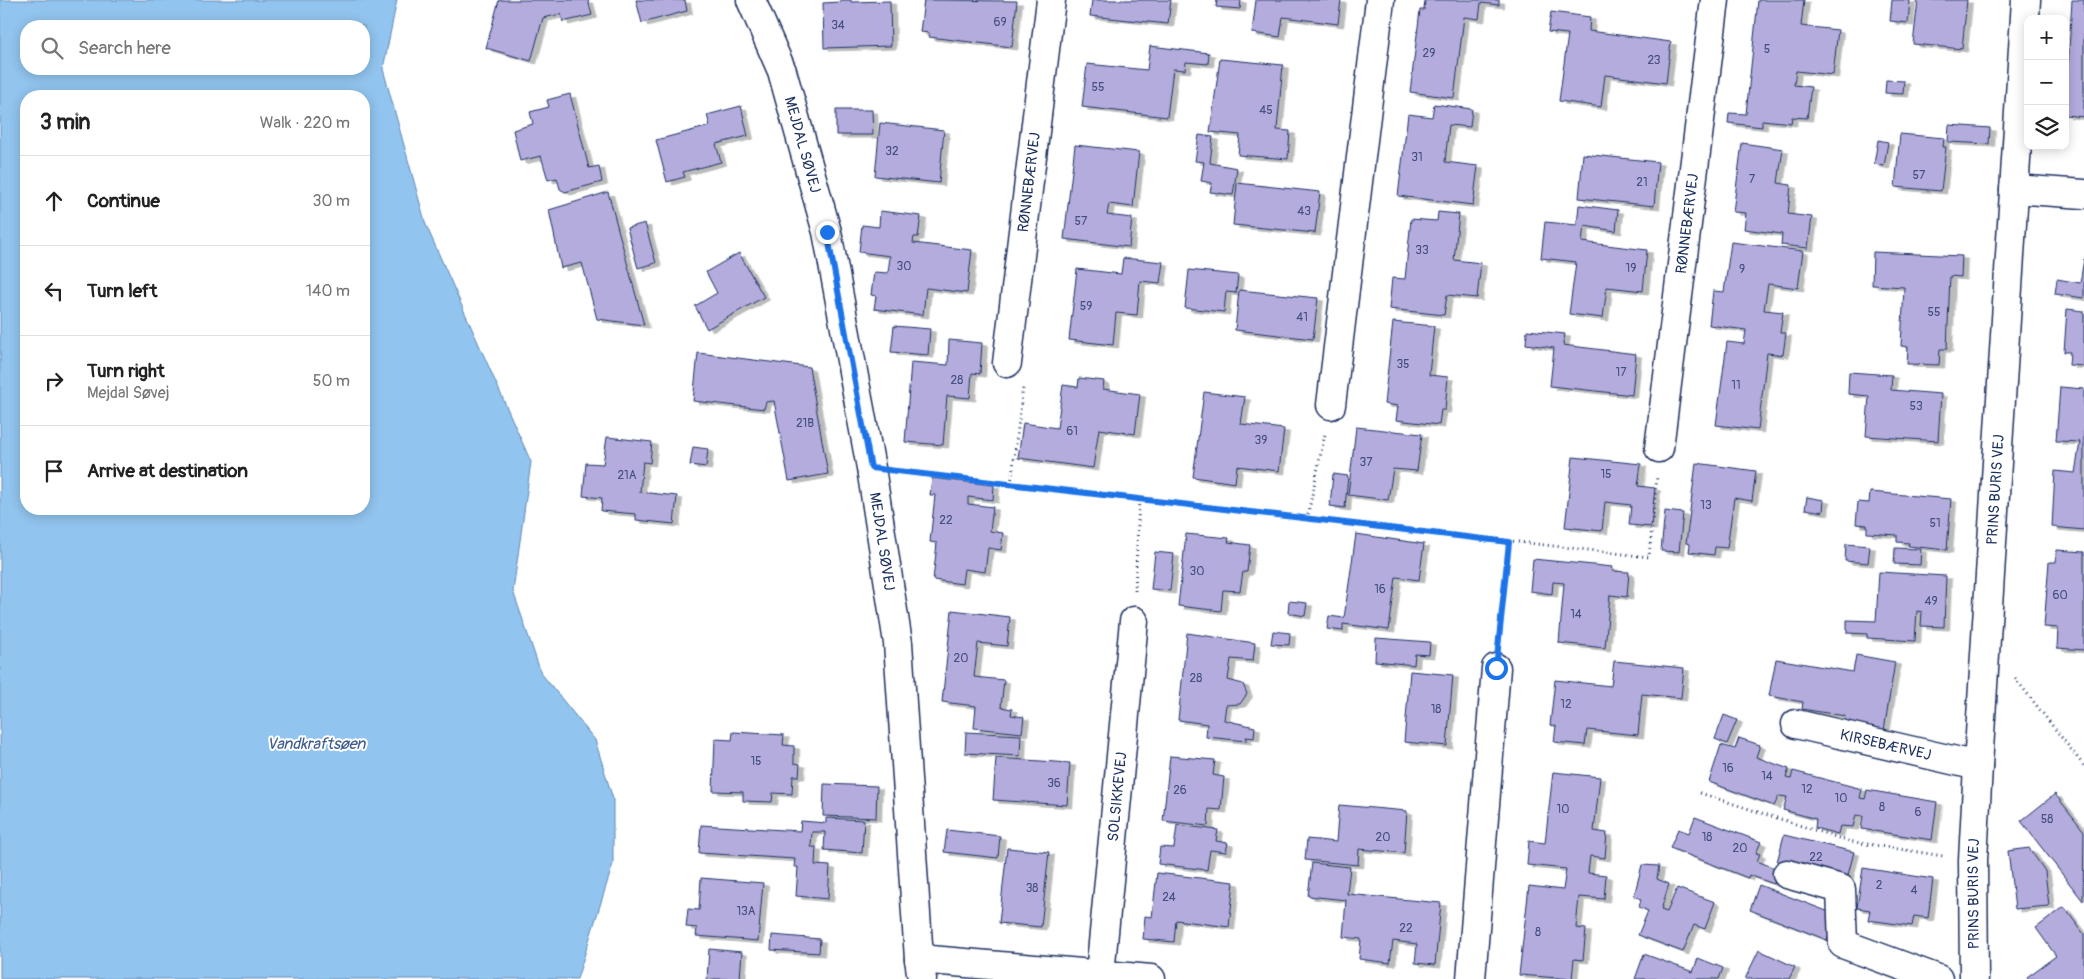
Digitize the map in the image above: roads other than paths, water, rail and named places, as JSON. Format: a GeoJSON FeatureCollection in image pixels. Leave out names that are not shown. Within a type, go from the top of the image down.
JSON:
{"type":"FeatureCollection","features":[{"type":"Feature","properties":{"kind":"street","name":"MEJDAL SØVEJ"},"geometry":{"type":"LineString","coordinates":[[751,0],[782,71],[827,232],[871,468],[898,643],[921,969]]}},
{"type":"Feature","properties":{"kind":"street","name":"RØNNEBÆRVEJ"},"geometry":{"type":"LineString","coordinates":[[1008,364],[1051,0]]}},
{"type":"Feature","properties":{"kind":"street"},"geometry":{"type":"LineString","coordinates":[[1331,405],[1380,0]]}},
{"type":"Feature","properties":{"kind":"street","name":"RØNNEBÆRVEJ"},"geometry":{"type":"LineString","coordinates":[[1659,448],[1714,0]]}},
{"type":"Feature","properties":{"kind":"street","name":"PRINS BURIS VEJ"},"geometry":{"type":"LineString","coordinates":[[1974,979],[1973,860],[2026,0]]}},
{"type":"Feature","properties":{"kind":"street"},"geometry":{"type":"LineString","coordinates":[[2014,190],[2084,194]]}},
{"type":"Feature","properties":{"kind":"street","name":"SOLSIKKEVEJ"},"geometry":{"type":"LineString","coordinates":[[1100,974],[1134,621]]}},
{"type":"Feature","properties":{"kind":"street"},"geometry":{"type":"LineString","coordinates":[[1471,979],[1496,668]]}},
{"type":"Feature","properties":{"kind":"street","name":"KIRSEBÆRVEJ"},"geometry":{"type":"LineString","coordinates":[[1796,724],[1978,766]]}},
{"type":"Feature","properties":{"kind":"street"},"geometry":{"type":"LineString","coordinates":[[1787,874],[1841,889],[1843,944],[1938,979]]}},
{"type":"Feature","properties":{"kind":"street"},"geometry":{"type":"LineString","coordinates":[[921,969],[1100,974],[1151,979]]}},
{"type":"Feature","properties":{"kind":"water","name":"Vandkraftsøen"},"geometry":{"type":"Polygon","coordinates":[[[0,0],[397,0],[383,69],[426,225],[531,462],[513,591],[541,673],[595,740],[613,799],[613,864],[577,979],[0,979],[0,0]]]}}]}
